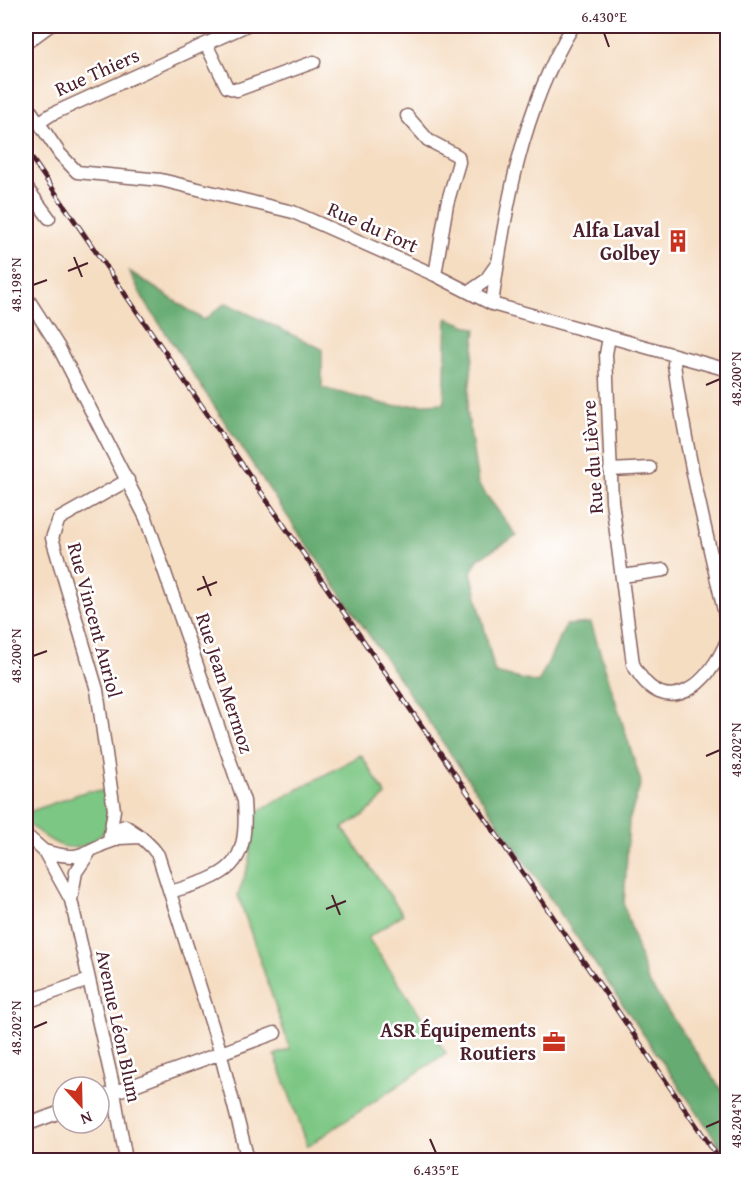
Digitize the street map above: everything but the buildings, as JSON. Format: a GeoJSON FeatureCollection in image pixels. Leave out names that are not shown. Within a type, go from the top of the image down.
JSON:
{"type":"FeatureCollection","features":[{"type":"Feature","properties":{"kind":"street"},"geometry":{"type":"LineString","coordinates":[[26,43],[49,26]]}},
{"type":"Feature","properties":{"kind":"street","name":"Rue Thiers"},"geometry":{"type":"LineString","coordinates":[[38,123],[52,114],[245,26]]}},
{"type":"Feature","properties":{"kind":"street"},"geometry":{"type":"LineString","coordinates":[[492,304],[512,180],[542,89],[573,26]]}},
{"type":"Feature","properties":{"kind":"street"},"geometry":{"type":"LineString","coordinates":[[206,44],[227,87],[237,90],[314,62]]}},
{"type":"Feature","properties":{"kind":"street","name":"Rue du Fort"},"geometry":{"type":"LineString","coordinates":[[26,104],[60,154],[77,172],[161,180],[293,212],[435,275],[492,304],[728,370]]}},
{"type":"Feature","properties":{"kind":"street"},"geometry":{"type":"LineString","coordinates":[[406,116],[428,140],[458,156],[459,162],[447,204],[435,275]]}},
{"type":"Feature","properties":{"kind":"street"},"geometry":{"type":"LineString","coordinates":[[26,187],[49,218]]}},
{"type":"Feature","properties":{"kind":"street"},"geometry":{"type":"LineString","coordinates":[[469,292],[485,281],[497,263]]}},
{"type":"Feature","properties":{"kind":"street","name":"Rue Jean Mermoz"},"geometry":{"type":"LineString","coordinates":[[26,296],[58,346],[147,518],[244,801],[243,837],[240,851],[231,869],[206,883],[170,892]]}},
{"type":"Feature","properties":{"kind":"street","name":"Rue du Lièvre"},"geometry":{"type":"LineString","coordinates":[[609,336],[606,354],[610,470],[633,664],[642,680],[656,691],[674,695],[692,690],[705,678],[728,638]]}},
{"type":"Feature","properties":{"kind":"street"},"geometry":{"type":"LineString","coordinates":[[676,356],[674,364],[683,430],[706,546],[728,628]]}},
{"type":"Feature","properties":{"kind":"street"},"geometry":{"type":"LineString","coordinates":[[610,470],[650,468]]}},
{"type":"Feature","properties":{"kind":"street","name":"Rue Vincent Auriol"},"geometry":{"type":"LineString","coordinates":[[116,834],[97,690],[52,538],[59,519],[128,480]]}},
{"type":"Feature","properties":{"kind":"street"},"geometry":{"type":"LineString","coordinates":[[622,576],[664,570]]}},
{"type":"Feature","properties":{"kind":"street"},"geometry":{"type":"LineString","coordinates":[[26,835],[44,851],[69,858],[89,853],[116,834],[141,837],[158,855],[218,1044],[248,1161]]}},
{"type":"Feature","properties":{"kind":"street","name":"Avenue Léon Blum"},"geometry":{"type":"LineString","coordinates":[[44,851],[71,900],[114,1092],[126,1161]]}},
{"type":"Feature","properties":{"kind":"street","name":"Avenue Léon Blum"},"geometry":{"type":"LineString","coordinates":[[71,900],[76,872],[89,853]]}},
{"type":"Feature","properties":{"kind":"street"},"geometry":{"type":"LineString","coordinates":[[57,873],[76,872],[69,858]]}},
{"type":"Feature","properties":{"kind":"street"},"geometry":{"type":"LineString","coordinates":[[57,873],[69,858]]}},
{"type":"Feature","properties":{"kind":"street"},"geometry":{"type":"LineString","coordinates":[[26,1002],[88,980]]}},
{"type":"Feature","properties":{"kind":"street"},"geometry":{"type":"LineString","coordinates":[[111,1093],[275,1033]]}},
{"type":"Feature","properties":{"kind":"street"},"geometry":{"type":"LineString","coordinates":[[26,1125],[51,1116]]}},
{"type":"Feature","properties":{"kind":"green space"},"geometry":{"type":"Polygon","coordinates":[[[129,271],[204,320],[226,303],[322,349],[322,388],[392,406],[444,403],[447,318],[476,329],[467,410],[478,484],[517,536],[479,558],[471,572],[495,673],[538,683],[566,625],[591,623],[641,782],[629,821],[624,905],[647,980],[727,1098],[727,1156],[277,501],[144,300],[129,271]]]}},
{"type":"Feature","properties":{"kind":"green space"},"geometry":{"type":"Polygon","coordinates":[[[361,755],[386,795],[364,815],[343,828],[403,914],[368,938],[446,1053],[308,1146],[275,1055],[290,1049],[238,895],[249,864],[253,814],[361,755]]]}},
{"type":"Feature","properties":{"kind":"green space"},"geometry":{"type":"Polygon","coordinates":[[[87,791],[104,791],[108,813],[106,830],[95,840],[74,848],[65,847],[55,843],[26,822],[26,813],[87,791]]]}},
{"type":"Feature","properties":{"kind":"railway"},"geometry":{"type":"LineString","coordinates":[[26,150],[720,1160]]}},
{"type":"Feature","properties":{"kind":"place","name":"Alfa Laval Golbey"},"geometry":{"type":"Point","coordinates":[678,241]}},
{"type":"Feature","properties":{"kind":"place","name":"ASR Équipements Routiers"},"geometry":{"type":"Point","coordinates":[554,1042]}}]}
